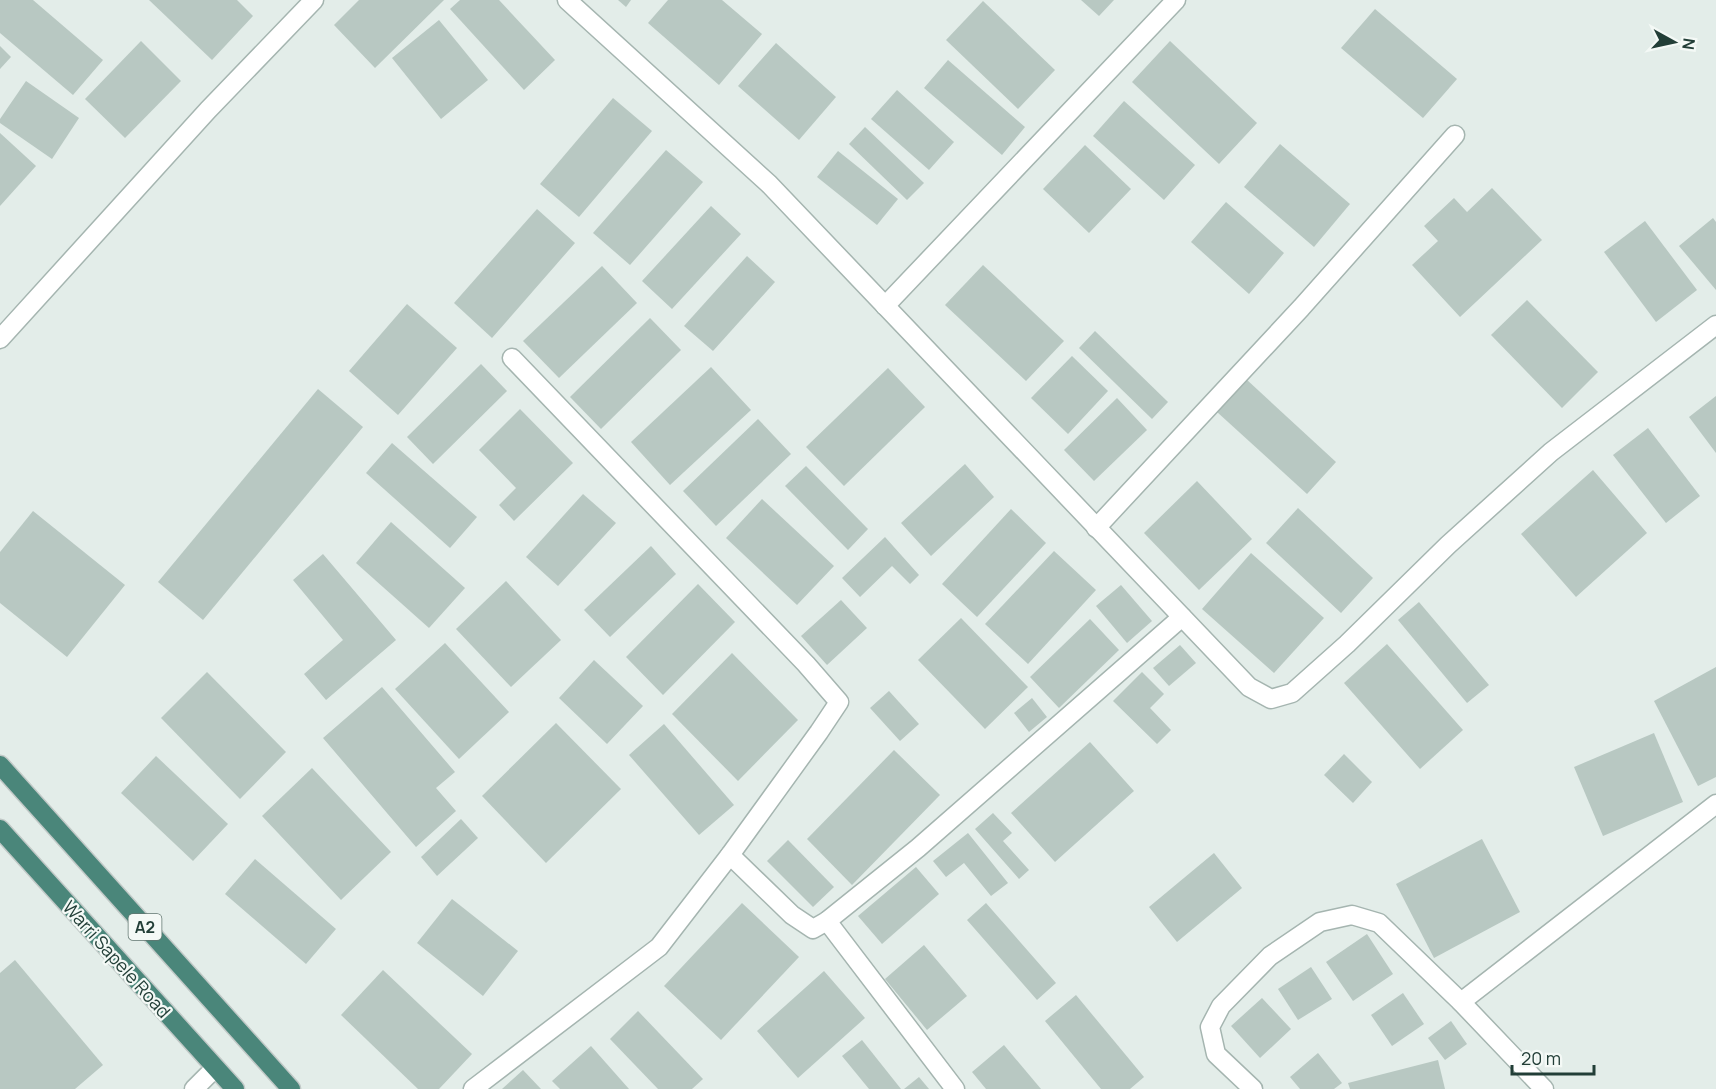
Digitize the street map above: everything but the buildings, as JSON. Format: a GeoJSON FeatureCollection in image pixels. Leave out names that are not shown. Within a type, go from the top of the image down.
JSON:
{"type":"FeatureCollection","features":[{"type":"Feature","properties":{"kind":"highway","name":"A2"},"geometry":{"type":"LineString","coordinates":[[0,765],[291,1089]]}},
{"type":"Feature","properties":{"kind":"highway","name":"Warri Sapele Road"},"geometry":{"type":"LineString","coordinates":[[0,829],[235,1089]]}},
{"type":"Feature","properties":{"kind":"street"},"geometry":{"type":"LineString","coordinates":[[0,339],[208,110],[314,0]]}},
{"type":"Feature","properties":{"kind":"street"},"geometry":{"type":"LineString","coordinates":[[567,0],[769,184],[1249,687],[1271,699],[1292,693],[1347,644],[1448,545],[1551,452],[1716,325]]}},
{"type":"Feature","properties":{"kind":"street"},"geometry":{"type":"LineString","coordinates":[[885,306],[1176,0]]}},
{"type":"Feature","properties":{"kind":"street"},"geometry":{"type":"LineString","coordinates":[[1096,528],[1293,317],[1455,135]]}},
{"type":"Feature","properties":{"kind":"street"},"geometry":{"type":"LineString","coordinates":[[473,1089],[659,947],[729,855],[839,702],[798,656],[512,358]]}},
{"type":"Feature","properties":{"kind":"street"},"geometry":{"type":"LineString","coordinates":[[729,855],[792,915],[813,929],[827,921],[918,848],[1182,617]]}},
{"type":"Feature","properties":{"kind":"street"},"geometry":{"type":"LineString","coordinates":[[1461,1002],[1716,804]]}},
{"type":"Feature","properties":{"kind":"street"},"geometry":{"type":"LineString","coordinates":[[1253,1089],[1216,1054],[1210,1027],[1221,1006],[1270,956],[1320,922],[1352,915],[1379,923],[1461,1002],[1544,1089]]}},
{"type":"Feature","properties":{"kind":"street"},"geometry":{"type":"LineString","coordinates":[[827,921],[955,1089]]}},
{"type":"Feature","properties":{"kind":"street"},"geometry":{"type":"LineString","coordinates":[[194,1089],[215,1068]]}}]}
